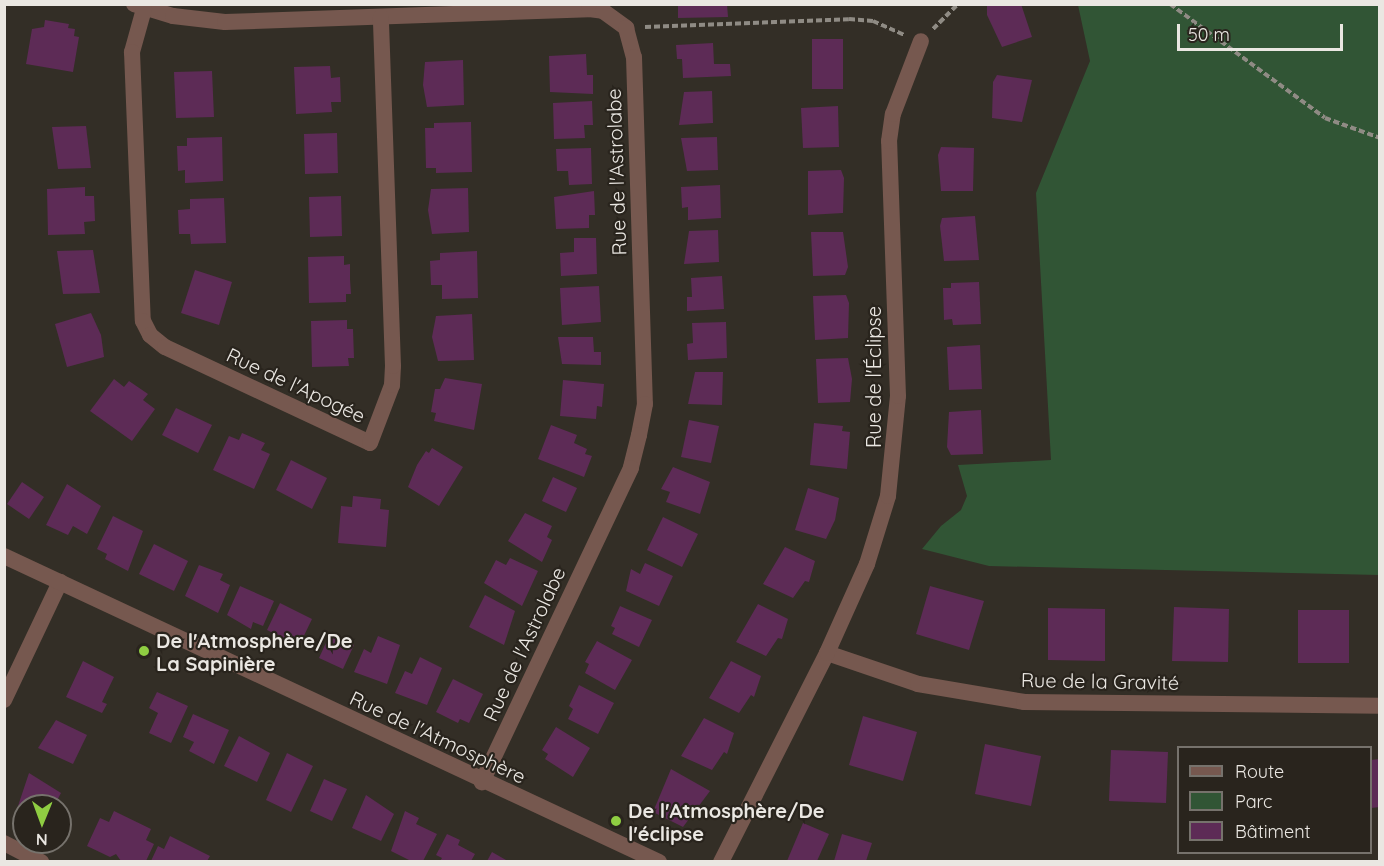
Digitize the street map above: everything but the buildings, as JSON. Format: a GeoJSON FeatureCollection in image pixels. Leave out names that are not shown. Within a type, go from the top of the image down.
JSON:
{"type":"FeatureCollection","features":[{"type":"Feature","properties":{"kind":"street"},"geometry":{"type":"LineString","coordinates":[[139,7],[225,22],[589,9],[603,11],[626,28]]}},
{"type":"Feature","properties":{"kind":"street","name":"Rue de l'Apogée"},"geometry":{"type":"LineString","coordinates":[[139,7],[132,52],[142,321],[150,335],[165,347],[370,442],[392,385],[393,366],[381,17]]}},
{"type":"Feature","properties":{"kind":"street","name":"Rue de l'Astrolabe"},"geometry":{"type":"LineString","coordinates":[[482,782],[631,468],[645,404],[634,57],[626,28]]}},
{"type":"Feature","properties":{"kind":"street","name":"Rue de l'Éclipse"},"geometry":{"type":"LineString","coordinates":[[721,861],[827,654],[867,564],[893,468],[898,396],[889,141],[893,114],[921,41]]}},
{"type":"Feature","properties":{"kind":"street","name":"Rue de l'Atmosphère"},"geometry":{"type":"LineString","coordinates":[[4,556],[482,782],[659,861]]}},
{"type":"Feature","properties":{"kind":"street"},"geometry":{"type":"LineString","coordinates":[[4,700],[60,582]]}},
{"type":"Feature","properties":{"kind":"street","name":"Rue de la Gravité"},"geometry":{"type":"LineString","coordinates":[[827,654],[918,684],[1024,702],[1380,706]]}},
{"type":"Feature","properties":{"kind":"street"},"geometry":{"type":"LineString","coordinates":[[4,843],[41,861]]}},
{"type":"Feature","properties":{"kind":"path"},"geometry":{"type":"LineString","coordinates":[[626,28],[873,21],[921,41],[958,4]]}},
{"type":"Feature","properties":{"kind":"path"},"geometry":{"type":"LineString","coordinates":[[1170,4],[1325,118],[1380,138]]}},
{"type":"Feature","properties":{"kind":"green space"},"geometry":{"type":"Polygon","coordinates":[[[1078,5],[1379,5],[1379,575],[989,566],[922,549],[941,526],[961,510],[967,496],[958,465],[1051,460],[1036,193],[1090,61],[1078,5]]]}},
{"type":"Feature","properties":{"kind":"place","name":"De l'Atmosphère/De La Sapinière"},"geometry":{"type":"Point","coordinates":[144,651]}},
{"type":"Feature","properties":{"kind":"place","name":"De l'Atmosphère/De l'éclipse"},"geometry":{"type":"Point","coordinates":[616,821]}}]}
